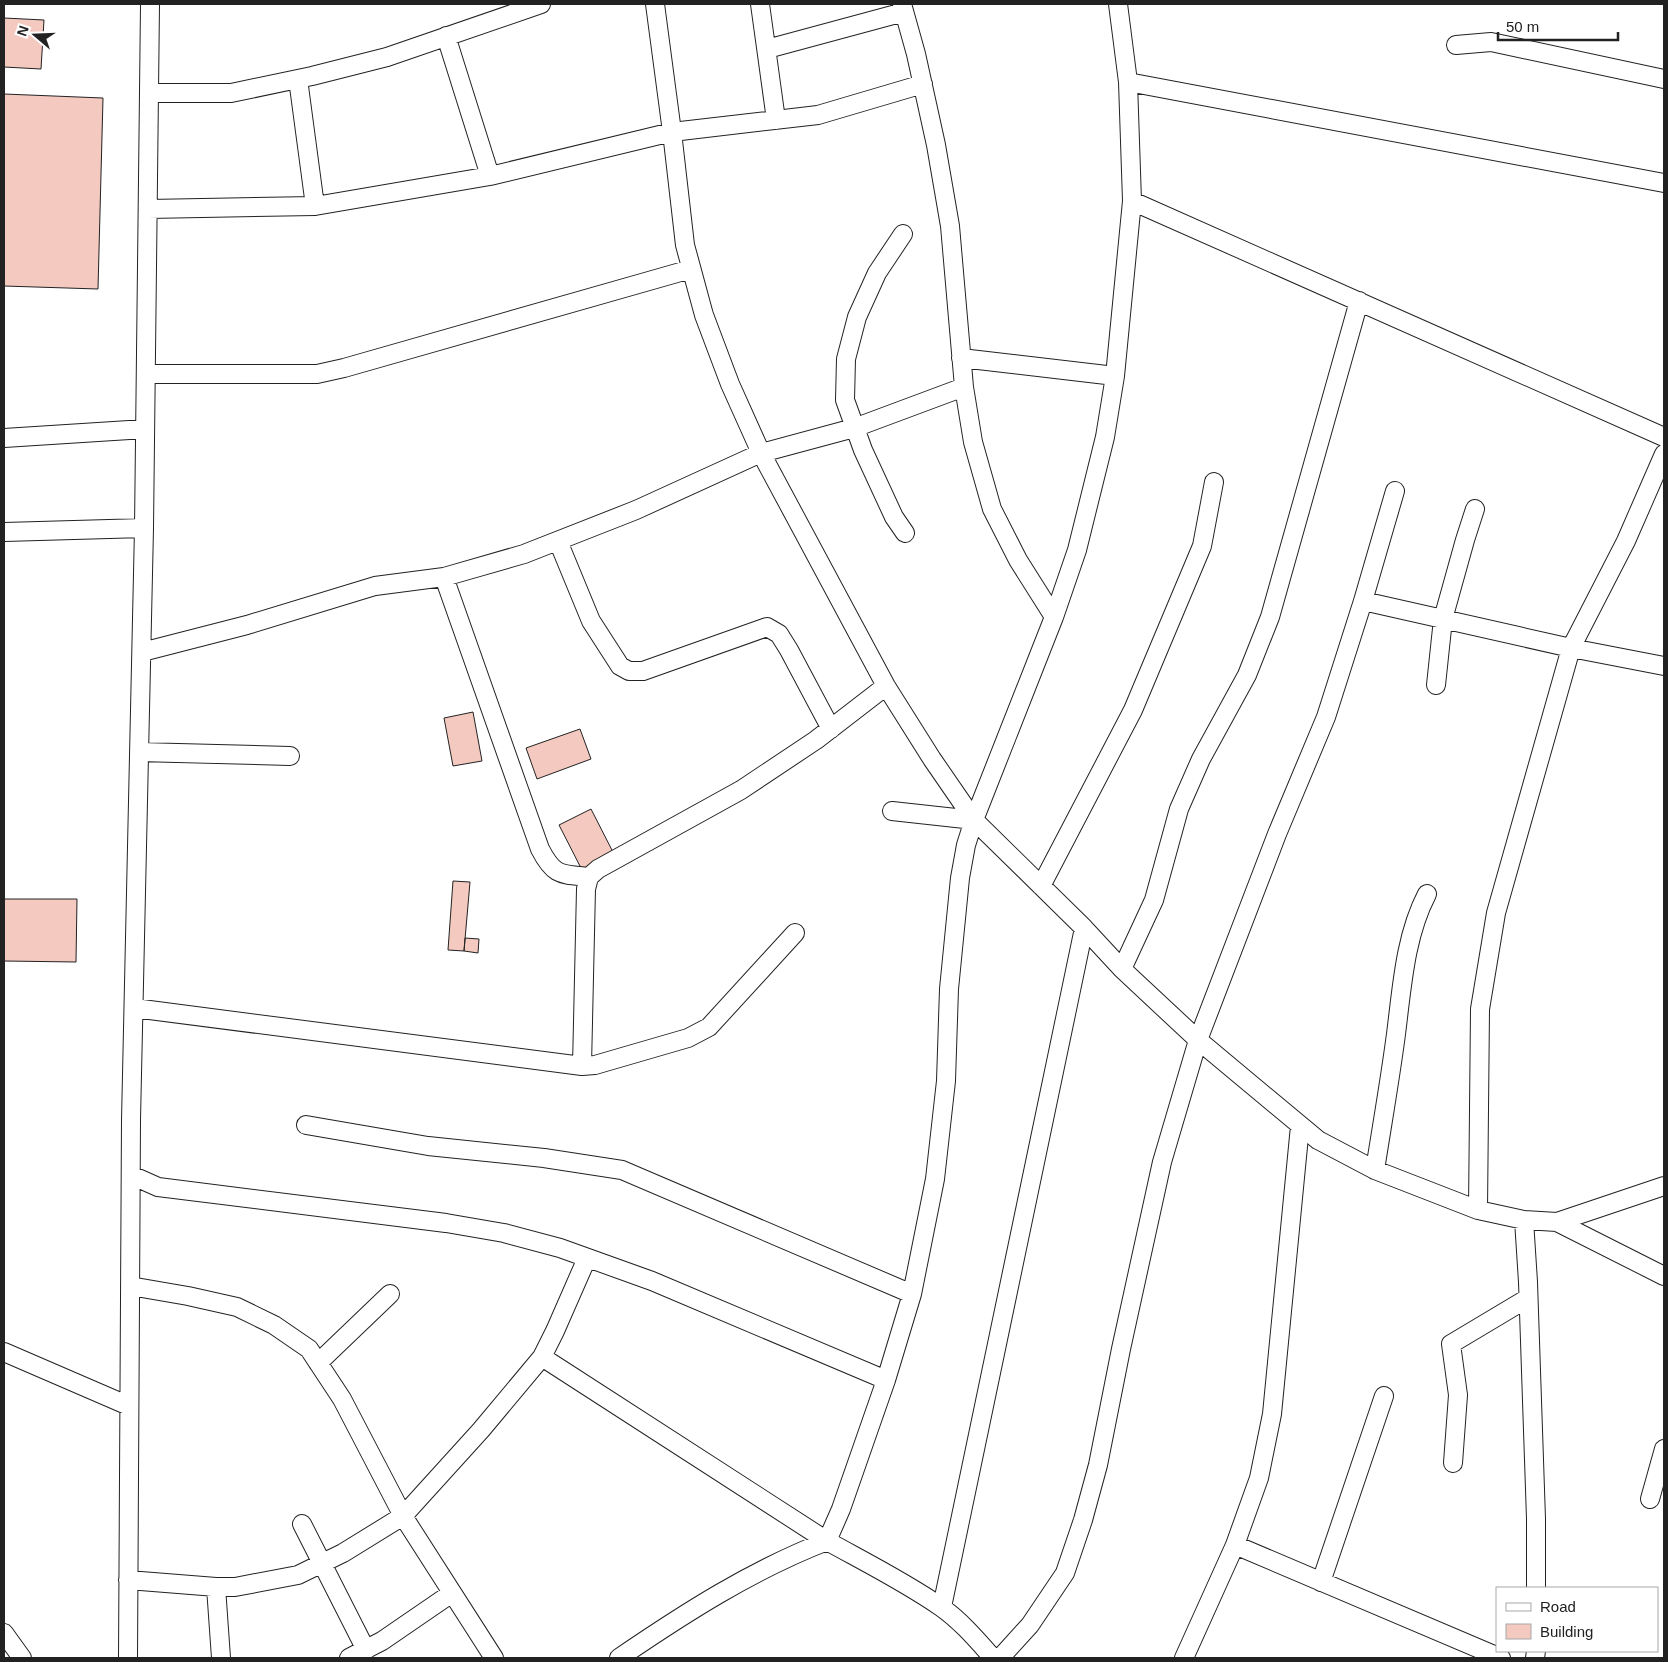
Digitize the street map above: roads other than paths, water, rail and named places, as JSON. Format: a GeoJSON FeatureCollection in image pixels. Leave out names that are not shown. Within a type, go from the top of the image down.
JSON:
{"type":"FeatureCollection","features":[{"type":"Feature","properties":{"kind":"street"},"geometry":{"type":"LineString","coordinates":[[128,1658],[131,1175],[142,652],[150,4]]}},
{"type":"Feature","properties":{"kind":"street"},"geometry":{"type":"LineString","coordinates":[[149,93],[231,93],[298,79],[387,57],[541,4]]}},
{"type":"Feature","properties":{"kind":"street"},"geometry":{"type":"LineString","coordinates":[[655,4],[672,132],[684,246],[704,315],[723,367],[761,453],[886,686],[932,759],[974,820],[1084,928],[1122,969],[1198,1040],[1318,1140],[1375,1170],[1478,1210],[1524,1220],[1557,1222],[1664,1186]]}},
{"type":"Feature","properties":{"kind":"street"},"geometry":{"type":"LineString","coordinates":[[760,4],[776,120]]}},
{"type":"Feature","properties":{"kind":"street"},"geometry":{"type":"LineString","coordinates":[[619,1658],[675,1620],[755,1574],[827,1541],[841,1509],[886,1380],[912,1294],[935,1179],[946,1081],[949,989],[958,896],[966,845],[974,820],[1054,617],[1080,541],[1105,437],[1115,376],[1132,201],[1128,82],[1118,4]]}},
{"type":"Feature","properties":{"kind":"street"},"geometry":{"type":"LineString","coordinates":[[767,49],[903,8],[923,84],[950,226],[964,388],[973,442],[992,509],[1018,560],[1054,617]]}},
{"type":"Feature","properties":{"kind":"street"},"geometry":{"type":"LineString","coordinates":[[446,36],[490,176]]}},
{"type":"Feature","properties":{"kind":"street"},"geometry":{"type":"LineString","coordinates":[[1456,45],[1491,42],[1664,79]]}},
{"type":"Feature","properties":{"kind":"street"},"geometry":{"type":"LineString","coordinates":[[298,79],[315,206]]}},
{"type":"Feature","properties":{"kind":"street"},"geometry":{"type":"LineString","coordinates":[[1128,82],[1664,183]]}},
{"type":"Feature","properties":{"kind":"street"},"geometry":{"type":"LineString","coordinates":[[148,210],[315,206],[490,176],[672,132],[818,115],[923,84]]}},
{"type":"Feature","properties":{"kind":"street"},"geometry":{"type":"LineString","coordinates":[[1132,201],[1664,437]]}},
{"type":"Feature","properties":{"kind":"street"},"geometry":{"type":"LineString","coordinates":[[902,234],[877,273],[858,317],[846,359],[845,400],[862,450],[894,517],[905,533]]}},
{"type":"Feature","properties":{"kind":"street"},"geometry":{"type":"LineString","coordinates":[[146,374],[317,374],[344,368],[691,269]]}},
{"type":"Feature","properties":{"kind":"street"},"geometry":{"type":"LineString","coordinates":[[1122,969],[1154,900],[1179,809],[1201,759],[1247,674],[1270,618],[1359,301]]}},
{"type":"Feature","properties":{"kind":"street"},"geometry":{"type":"LineString","coordinates":[[961,358],[1115,376]]}},
{"type":"Feature","properties":{"kind":"street"},"geometry":{"type":"LineString","coordinates":[[142,652],[247,625],[375,586],[444,577],[524,554],[636,510],[761,453],[854,428],[964,388]]}},
{"type":"Feature","properties":{"kind":"street"},"geometry":{"type":"LineString","coordinates":[[4,438],[145,429]]}},
{"type":"Feature","properties":{"kind":"street"},"geometry":{"type":"LineString","coordinates":[[1478,1210],[1480,1010],[1496,913],[1572,648],[1626,541],[1664,454]]}},
{"type":"Feature","properties":{"kind":"street"},"geometry":{"type":"LineString","coordinates":[[1041,886],[1133,710],[1202,546],[1214,482]]}},
{"type":"Feature","properties":{"kind":"street"},"geometry":{"type":"LineString","coordinates":[[1000,1658],[1030,1625],[1065,1573],[1083,1520],[1098,1464],[1162,1162],[1198,1040],[1277,834],[1326,717],[1363,602],[1395,491]]}},
{"type":"Feature","properties":{"kind":"street"},"geometry":{"type":"LineString","coordinates":[[1436,685],[1443,619],[1464,540],[1475,509]]}},
{"type":"Feature","properties":{"kind":"street"},"geometry":{"type":"LineString","coordinates":[[4,532],[144,528]]}},
{"type":"Feature","properties":{"kind":"street"},"geometry":{"type":"LineString","coordinates":[[558,541],[590,621],[620,666],[629,671],[643,671],[767,628],[779,634],[831,729]]}},
{"type":"Feature","properties":{"kind":"street"},"geometry":{"type":"LineString","coordinates":[[444,577],[540,849],[548,865],[562,874],[589,877]]}},
{"type":"Feature","properties":{"kind":"street"},"geometry":{"type":"LineString","coordinates":[[1363,602],[1572,648],[1664,666]]}},
{"type":"Feature","properties":{"kind":"street"},"geometry":{"type":"LineString","coordinates":[[582,1066],[586,889],[589,877],[598,869],[741,790],[816,740],[886,686]]}},
{"type":"Feature","properties":{"kind":"street"},"geometry":{"type":"LineString","coordinates":[[139,752],[290,756]]}},
{"type":"Feature","properties":{"kind":"street"},"geometry":{"type":"LineString","coordinates":[[892,811],[974,820]]}},
{"type":"Feature","properties":{"kind":"street"},"geometry":{"type":"LineString","coordinates":[[1375,1170],[1389,1086],[1405,965],[1417,913],[1427,894]]}},
{"type":"Feature","properties":{"kind":"street"},"geometry":{"type":"LineString","coordinates":[[942,1607],[1084,928]]}},
{"type":"Feature","properties":{"kind":"street"},"geometry":{"type":"LineString","coordinates":[[134,1008],[582,1066],[595,1065],[688,1038],[709,1027],[795,933]]}},
{"type":"Feature","properties":{"kind":"street"},"geometry":{"type":"LineString","coordinates":[[306,1125],[428,1146],[544,1158],[622,1170],[912,1294]]}},
{"type":"Feature","properties":{"kind":"street"},"geometry":{"type":"LineString","coordinates":[[1184,1658],[1235,1545],[1259,1478],[1272,1414],[1300,1126]]}},
{"type":"Feature","properties":{"kind":"street"},"geometry":{"type":"LineString","coordinates":[[131,1175],[158,1187],[274,1200],[465,1226],[504,1233],[560,1248],[652,1281],[886,1380]]}},
{"type":"Feature","properties":{"kind":"street"},"geometry":{"type":"LineString","coordinates":[[1524,1220],[1536,1519],[1536,1587]]}},
{"type":"Feature","properties":{"kind":"street"},"geometry":{"type":"LineString","coordinates":[[1557,1222],[1664,1276]]}},
{"type":"Feature","properties":{"kind":"street"},"geometry":{"type":"LineString","coordinates":[[128,1580],[235,1587],[298,1575],[343,1553],[403,1516],[481,1430],[542,1357],[586,1258]]}},
{"type":"Feature","properties":{"kind":"street"},"geometry":{"type":"LineString","coordinates":[[130,1286],[237,1307],[274,1326],[309,1349],[342,1399],[403,1516],[494,1658]]}},
{"type":"Feature","properties":{"kind":"street"},"geometry":{"type":"LineString","coordinates":[[318,1363],[390,1294]]}},
{"type":"Feature","properties":{"kind":"street"},"geometry":{"type":"LineString","coordinates":[[1453,1463],[1458,1395],[1452,1344],[1528,1298]]}},
{"type":"Feature","properties":{"kind":"street"},"geometry":{"type":"LineString","coordinates":[[4,1352],[129,1406]]}},
{"type":"Feature","properties":{"kind":"street"},"geometry":{"type":"LineString","coordinates":[[542,1357],[827,1541],[942,1607],[971,1633],[993,1658]]}},
{"type":"Feature","properties":{"kind":"street"},"geometry":{"type":"LineString","coordinates":[[1321,1582],[1384,1396]]}},
{"type":"Feature","properties":{"kind":"street"},"geometry":{"type":"LineString","coordinates":[[1650,1500],[1664,1449]]}},
{"type":"Feature","properties":{"kind":"street"},"geometry":{"type":"LineString","coordinates":[[302,1524],[366,1650]]}},
{"type":"Feature","properties":{"kind":"street"},"geometry":{"type":"LineString","coordinates":[[1235,1545],[1501,1658]]}},
{"type":"Feature","properties":{"kind":"street"},"geometry":{"type":"LineString","coordinates":[[216,1587],[221,1658]]}},
{"type":"Feature","properties":{"kind":"street"},"geometry":{"type":"LineString","coordinates":[[349,1658],[382,1641],[452,1593]]}},
{"type":"Feature","properties":{"kind":"street"},"geometry":{"type":"LineString","coordinates":[[4,1633],[22,1658]]}}]}
